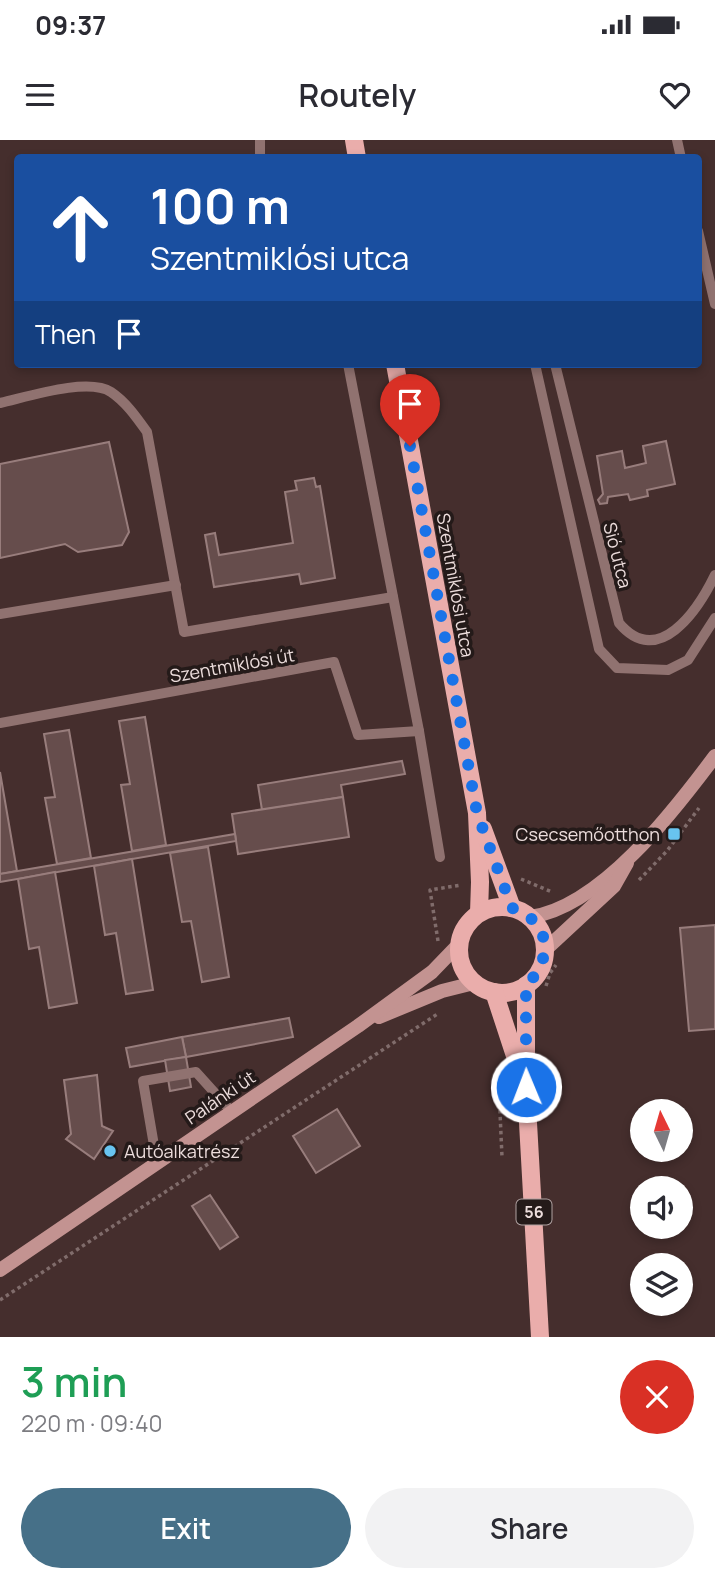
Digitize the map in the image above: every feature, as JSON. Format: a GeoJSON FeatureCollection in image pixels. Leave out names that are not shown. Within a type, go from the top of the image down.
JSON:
{"type":"FeatureCollection","features":[{"type":"Feature","properties":{"kind":"main road","name":"Szentmiklósi utca"},"geometry":{"type":"LineString","coordinates":[[396,368],[477,813]]}},
{"type":"Feature","properties":{"kind":"main road"},"geometry":{"type":"LineString","coordinates":[[477,813],[512,908]]}},
{"type":"Feature","properties":{"kind":"main road"},"geometry":{"type":"LineString","coordinates":[[477,813],[479,913]]}},
{"type":"Feature","properties":{"kind":"main road"},"geometry":{"type":"LineString","coordinates":[[500,906],[512,908],[530,917],[538,926],[551,957],[526,985],[505,993],[494,992],[474,983],[462,966],[459,944],[469,921],[479,913],[500,906]]}},
{"type":"Feature","properties":{"kind":"main road","name":"56"},"geometry":{"type":"LineString","coordinates":[[526,985],[526,1087],[540,1337]]}},
{"type":"Feature","properties":{"kind":"main road","name":"56"},"geometry":{"type":"LineString","coordinates":[[494,992],[526,1087]]}},
{"type":"Feature","properties":{"kind":"street"},"geometry":{"type":"LineString","coordinates":[[530,917],[563,908],[586,894],[631,855],[674,810],[715,756]]}},
{"type":"Feature","properties":{"kind":"street"},"geometry":{"type":"LineString","coordinates":[[551,957],[614,886],[631,855]]}},
{"type":"Feature","properties":{"kind":"street","name":"Palánki út"},"geometry":{"type":"LineString","coordinates":[[0,1270],[358,1026],[432,972],[459,944]]}},
{"type":"Feature","properties":{"kind":"street","name":"Palánki út"},"geometry":{"type":"LineString","coordinates":[[358,1026],[442,991],[474,983]]}},
{"type":"Feature","properties":{"kind":"lane"},"geometry":{"type":"LineString","coordinates":[[702,248],[715,304]]}},
{"type":"Feature","properties":{"kind":"lane"},"geometry":{"type":"LineString","coordinates":[[349,368],[419,731],[440,857]]}},
{"type":"Feature","properties":{"kind":"lane"},"geometry":{"type":"LineString","coordinates":[[535,368],[599,649],[617,668],[668,670],[688,660],[715,618]]}},
{"type":"Feature","properties":{"kind":"lane","name":"Sió utca"},"geometry":{"type":"LineString","coordinates":[[556,368],[619,623],[628,634],[640,640],[655,641],[676,630],[703,601],[715,575]]}},
{"type":"Feature","properties":{"kind":"lane"},"geometry":{"type":"LineString","coordinates":[[0,403],[85,385],[109,391],[134,413],[147,432],[184,632],[393,597]]}},
{"type":"Feature","properties":{"kind":"lane"},"geometry":{"type":"LineString","coordinates":[[0,614],[176,585]]}},
{"type":"Feature","properties":{"kind":"lane","name":"Szentmiklósi út"},"geometry":{"type":"LineString","coordinates":[[0,723],[334,662],[358,735],[419,731]]}},
{"type":"Feature","properties":{"kind":"lane"},"geometry":{"type":"LineString","coordinates":[[157,1163],[143,1081],[196,1072],[232,1112]]}},
{"type":"Feature","properties":{"kind":"path"},"geometry":{"type":"LineString","coordinates":[[635,884],[667,851],[699,808]]}},
{"type":"Feature","properties":{"kind":"path"},"geometry":{"type":"LineString","coordinates":[[544,995],[551,957]]}},
{"type":"Feature","properties":{"kind":"path"},"geometry":{"type":"LineString","coordinates":[[0,1300],[448,1006]]}},
{"type":"Feature","properties":{"kind":"path"},"geometry":{"type":"LineString","coordinates":[[498,1057],[502,1157]]}},
{"type":"Feature","properties":{"kind":"building"},"geometry":{"type":"Polygon","coordinates":[[[666,441],[675,484],[647,490],[648,496],[630,500],[628,494],[608,497],[607,503],[600,504],[598,500],[603,494],[597,456],[622,451],[625,468],[646,463],[643,446],[666,441]]]}},
{"type":"Feature","properties":{"kind":"building"},"geometry":{"type":"Polygon","coordinates":[[[109,442],[129,532],[122,545],[78,552],[65,544],[0,558],[0,464],[109,442]]]}},
{"type":"Feature","properties":{"kind":"building"},"geometry":{"type":"Polygon","coordinates":[[[314,478],[316,487],[320,486],[335,578],[301,584],[299,574],[214,587],[205,535],[215,533],[219,555],[293,543],[285,492],[297,490],[295,481],[314,478]]]}},
{"type":"Feature","properties":{"kind":"building"},"geometry":{"type":"Polygon","coordinates":[[[145,717],[166,845],[132,851],[121,785],[130,784],[119,721],[145,717]]]}},
{"type":"Feature","properties":{"kind":"building"},"geometry":{"type":"Polygon","coordinates":[[[69,730],[91,858],[57,864],[45,798],[55,797],[44,734],[69,730]]]}},
{"type":"Feature","properties":{"kind":"building"},"geometry":{"type":"Polygon","coordinates":[[[402,761],[405,774],[341,785],[343,797],[262,810],[258,785],[402,761]]]}},
{"type":"Feature","properties":{"kind":"building"},"geometry":{"type":"Polygon","coordinates":[[[0,772],[17,871],[0,874],[0,772]]]}},
{"type":"Feature","properties":{"kind":"building"},"geometry":{"type":"Polygon","coordinates":[[[343,797],[349,837],[238,854],[232,814],[343,797]]]}},
{"type":"Feature","properties":{"kind":"building"},"geometry":{"type":"Polygon","coordinates":[[[235,834],[236,841],[0,882],[0,874],[235,834]]]}},
{"type":"Feature","properties":{"kind":"building"},"geometry":{"type":"Polygon","coordinates":[[[208,847],[229,977],[202,982],[191,921],[182,922],[170,853],[208,847]]]}},
{"type":"Feature","properties":{"kind":"building"},"geometry":{"type":"Polygon","coordinates":[[[132,859],[153,990],[126,994],[116,933],[105,935],[94,866],[132,859]]]}},
{"type":"Feature","properties":{"kind":"building"},"geometry":{"type":"Polygon","coordinates":[[[55,872],[77,1003],[49,1008],[39,947],[29,949],[18,879],[55,872]]]}},
{"type":"Feature","properties":{"kind":"building"},"geometry":{"type":"Polygon","coordinates":[[[715,925],[715,1029],[689,1031],[680,928],[715,925]]]}},
{"type":"Feature","properties":{"kind":"building"},"geometry":{"type":"Polygon","coordinates":[[[289,1018],[293,1037],[186,1057],[182,1037],[289,1018]]]}},
{"type":"Feature","properties":{"kind":"building"},"geometry":{"type":"Polygon","coordinates":[[[182,1037],[186,1057],[130,1067],[126,1048],[182,1037]]]}},
{"type":"Feature","properties":{"kind":"building"},"geometry":{"type":"Polygon","coordinates":[[[186,1057],[191,1087],[170,1091],[165,1060],[186,1057]]]}},
{"type":"Feature","properties":{"kind":"building"},"geometry":{"type":"Polygon","coordinates":[[[97,1075],[102,1126],[113,1131],[94,1159],[66,1139],[71,1134],[64,1080],[97,1075]]]}},
{"type":"Feature","properties":{"kind":"building"},"geometry":{"type":"Polygon","coordinates":[[[337,1109],[360,1146],[316,1173],[293,1136],[337,1109]]]}},
{"type":"Feature","properties":{"kind":"building"},"geometry":{"type":"Polygon","coordinates":[[[210,1195],[238,1237],[220,1249],[192,1206],[210,1195]]]}},
{"type":"Feature","properties":{"kind":"place","name":"Csecsemőotthon"},"geometry":{"type":"Point","coordinates":[674,834]}},
{"type":"Feature","properties":{"kind":"place","name":"Autóalkatrész"},"geometry":{"type":"Point","coordinates":[110,1151]}},
{"type":"Feature","properties":{"kind":"route"},"geometry":{"type":"LineString","coordinates":[[410,446],[477,813],[512,908],[530,917],[543,938],[543,964],[536,976],[526,985],[526,1087]]}}]}
